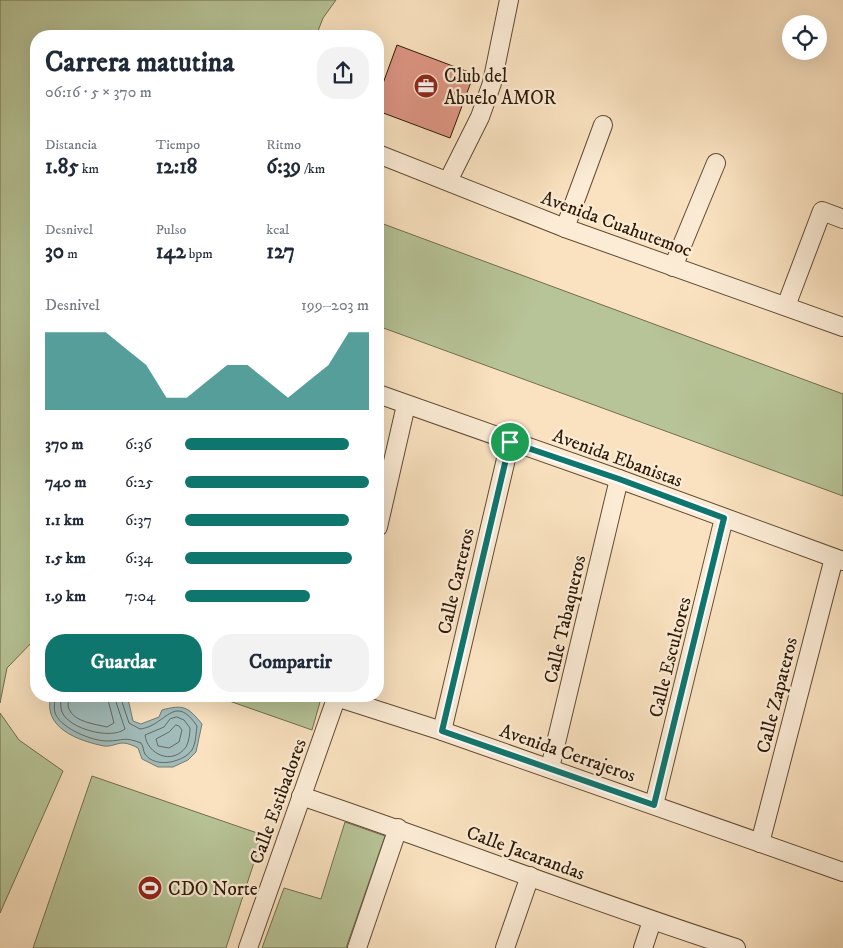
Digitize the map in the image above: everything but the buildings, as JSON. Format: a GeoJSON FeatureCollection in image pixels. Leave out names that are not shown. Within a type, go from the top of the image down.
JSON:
{"type":"FeatureCollection","features":[{"type":"Feature","properties":{"kind":"street"},"geometry":{"type":"LineString","coordinates":[[448,181],[480,117],[492,83],[509,0]]}},
{"type":"Feature","properties":{"kind":"street"},"geometry":{"type":"LineString","coordinates":[[566,228],[603,125]]}},
{"type":"Feature","properties":{"kind":"street","name":"Avenida Cuahutemoc"},"geometry":{"type":"LineString","coordinates":[[384,156],[566,228],[843,327]]}},
{"type":"Feature","properties":{"kind":"street"},"geometry":{"type":"LineString","coordinates":[[672,267],[716,163]]}},
{"type":"Feature","properties":{"kind":"street"},"geometry":{"type":"LineString","coordinates":[[786,306],[822,211],[843,219]]}},
{"type":"Feature","properties":{"kind":"street","name":"Avenida Ebanistas"},"geometry":{"type":"LineString","coordinates":[[384,396],[619,479],[838,560]]}},
{"type":"Feature","properties":{"kind":"street"},"geometry":{"type":"LineString","coordinates":[[384,501],[406,405]]}},
{"type":"Feature","properties":{"kind":"street","name":"Calle Carteros"},"geometry":{"type":"LineString","coordinates":[[442,731],[510,442]]}},
{"type":"Feature","properties":{"kind":"street","name":"Calle Tabaqueros"},"geometry":{"type":"LineString","coordinates":[[550,768],[619,479]]}},
{"type":"Feature","properties":{"kind":"street","name":"Calle Escultores"},"geometry":{"type":"LineString","coordinates":[[654,805],[724,518]]}},
{"type":"Feature","properties":{"kind":"street","name":"Calle Zapateros"},"geometry":{"type":"LineString","coordinates":[[760,843],[838,560]]}},
{"type":"Feature","properties":{"kind":"street","name":"Calle Estibadores"},"geometry":{"type":"LineString","coordinates":[[248,948],[334,702]]}},
{"type":"Feature","properties":{"kind":"street","name":"Avenida Cerrajeros"},"geometry":{"type":"LineString","coordinates":[[352,702],[550,768],[843,872]]}},
{"type":"Feature","properties":{"kind":"street","name":"Calle Jacarandas"},"geometry":{"type":"LineString","coordinates":[[301,796],[398,828],[652,921],[736,948]]}},
{"type":"Feature","properties":{"kind":"street"},"geometry":{"type":"LineString","coordinates":[[357,948],[398,828]]}},
{"type":"Feature","properties":{"kind":"street"},"geometry":{"type":"LineString","coordinates":[[505,948],[530,876]]}},
{"type":"Feature","properties":{"kind":"street"},"geometry":{"type":"LineString","coordinates":[[643,948],[652,921]]}},
{"type":"Feature","properties":{"kind":"green space"},"geometry":{"type":"Polygon","coordinates":[[[0,0],[336,0],[323,18],[318,30],[30,30],[30,644],[7,668],[0,703],[0,0]]]}},
{"type":"Feature","properties":{"kind":"green space"},"geometry":{"type":"Polygon","coordinates":[[[384,224],[843,394],[843,496],[384,328],[384,224]]]}},
{"type":"Feature","properties":{"kind":"green space"},"geometry":{"type":"Polygon","coordinates":[[[232,702],[320,702],[312,730],[232,702]]]}},
{"type":"Feature","properties":{"kind":"green space"},"geometry":{"type":"Polygon","coordinates":[[[0,713],[19,740],[63,771],[0,913],[0,713]]]}},
{"type":"Feature","properties":{"kind":"green space","name":"CDO Norte"},"geometry":{"type":"Polygon","coordinates":[[[92,776],[263,835],[226,948],[33,948],[92,776]]]}},
{"type":"Feature","properties":{"kind":"green space"},"geometry":{"type":"Polygon","coordinates":[[[345,822],[385,836],[346,948],[262,948],[284,888],[321,899],[345,822]]]}},
{"type":"Feature","properties":{"kind":"water"},"geometry":{"type":"Polygon","coordinates":[[[50,702],[128,702],[133,721],[141,724],[159,717],[162,710],[181,707],[193,714],[202,724],[196,752],[188,760],[173,767],[158,767],[142,759],[138,748],[131,745],[123,743],[104,746],[84,741],[65,731],[57,725],[52,717],[50,702]]]}},
{"type":"Feature","properties":{"kind":"place","name":"Club del Abuelo AMOR"},"geometry":{"type":"Point","coordinates":[426,86]}},
{"type":"Feature","properties":{"kind":"place","name":"CDO Norte"},"geometry":{"type":"Point","coordinates":[150,888]}},
{"type":"Feature","properties":{"kind":"route"},"geometry":{"type":"LineString","coordinates":[[510,442],[619,479],[724,518],[654,805],[442,731],[510,442]]}}]}
